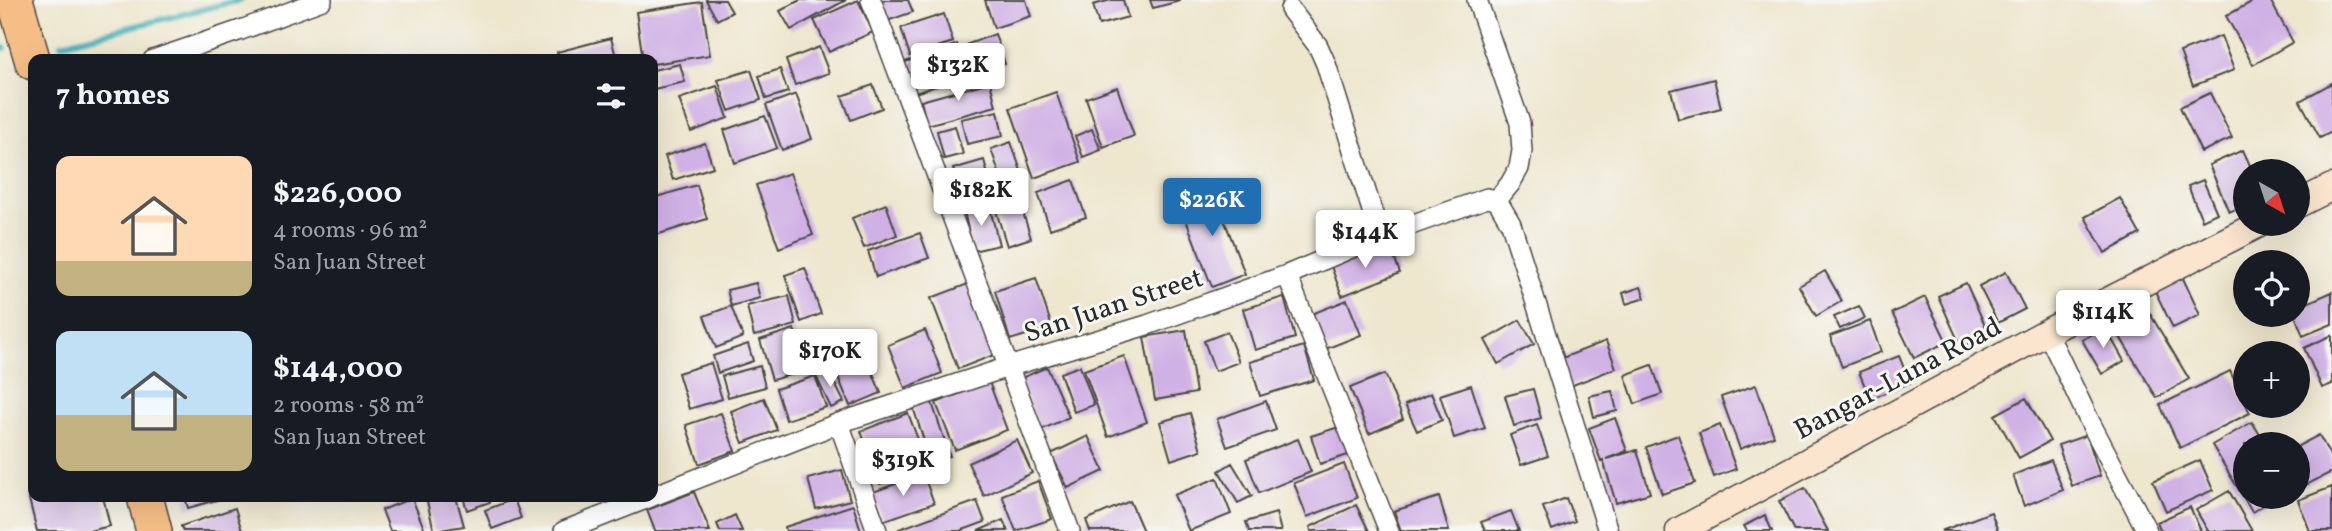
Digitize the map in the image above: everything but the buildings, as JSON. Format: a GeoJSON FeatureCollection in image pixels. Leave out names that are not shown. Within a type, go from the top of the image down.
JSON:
{"type":"FeatureCollection","features":[{"type":"Feature","properties":{"kind":"highway"},"geometry":{"type":"LineString","coordinates":[[15,0],[31,54]]}},
{"type":"Feature","properties":{"kind":"highway"},"geometry":{"type":"LineString","coordinates":[[146,502],[154,531]]}},
{"type":"Feature","properties":{"kind":"main road"},"geometry":{"type":"LineString","coordinates":[[2310,198],[2332,187]]}},
{"type":"Feature","properties":{"kind":"main road","name":"Bangar-Luna Road"},"geometry":{"type":"LineString","coordinates":[[1679,531],[2047,332],[2235,236]]}},
{"type":"Feature","properties":{"kind":"street"},"geometry":{"type":"LineString","coordinates":[[171,54],[322,0]]}},
{"type":"Feature","properties":{"kind":"street"},"geometry":{"type":"LineString","coordinates":[[871,0],[1070,531]]}},
{"type":"Feature","properties":{"kind":"street"},"geometry":{"type":"LineString","coordinates":[[1477,0],[1520,123],[1519,168],[1497,200],[1511,224],[1524,261],[1608,531]]}},
{"type":"Feature","properties":{"kind":"street"},"geometry":{"type":"LineString","coordinates":[[1290,9],[1318,46],[1326,65],[1380,236]]}},
{"type":"Feature","properties":{"kind":"street","name":"San Juan Street"},"geometry":{"type":"LineString","coordinates":[[658,495],[839,423],[1007,367],[1147,325],[1287,275],[1476,200],[1497,200]]}},
{"type":"Feature","properties":{"kind":"street"},"geometry":{"type":"LineString","coordinates":[[1287,275],[1390,531]]}},
{"type":"Feature","properties":{"kind":"street"},"geometry":{"type":"LineString","coordinates":[[2047,332],[2147,531]]}},
{"type":"Feature","properties":{"kind":"street"},"geometry":{"type":"LineString","coordinates":[[839,423],[877,531]]}},
{"type":"Feature","properties":{"kind":"street","name":"San Juan Street"},"geometry":{"type":"LineString","coordinates":[[564,531],[639,502]]}},
{"type":"Feature","properties":{"kind":"waterway"},"geometry":{"type":"LineString","coordinates":[[61,44],[241,0]]}},
{"type":"Feature","properties":{"kind":"waterway"},"geometry":{"type":"LineString","coordinates":[[0,47],[5,48]]}}]}
